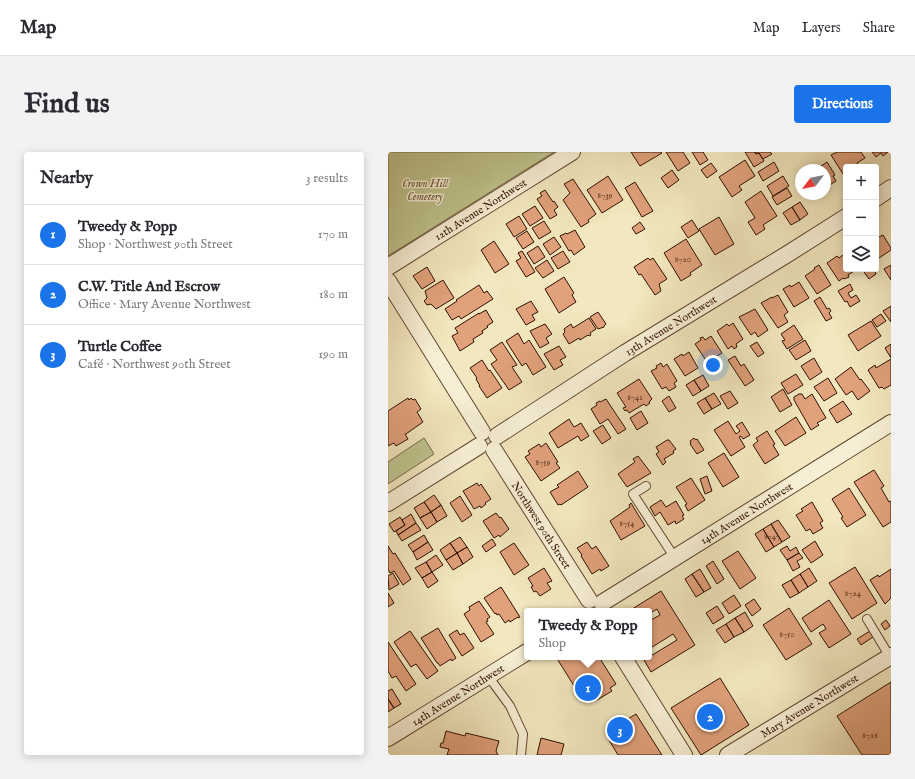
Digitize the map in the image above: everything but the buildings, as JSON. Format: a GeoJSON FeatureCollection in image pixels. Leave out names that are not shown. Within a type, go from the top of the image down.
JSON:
{"type":"FeatureCollection","features":[{"type":"Feature","properties":{"kind":"street","name":"12th Avenue Northwest"},"geometry":{"type":"LineString","coordinates":[[388,267],[572,152]]}},
{"type":"Feature","properties":{"kind":"street"},"geometry":{"type":"LineString","coordinates":[[879,196],[891,188]]}},
{"type":"Feature","properties":{"kind":"street","name":"13th Avenue Northwest"},"geometry":{"type":"LineString","coordinates":[[388,503],[488,441],[628,350],[843,219]]}},
{"type":"Feature","properties":{"kind":"street","name":"Northwest 90th Street"},"geometry":{"type":"LineString","coordinates":[[388,281],[488,441],[595,606]]}},
{"type":"Feature","properties":{"kind":"street","name":"14th Avenue Northwest"},"geometry":{"type":"LineString","coordinates":[[595,606],[675,558],[891,423]]}},
{"type":"Feature","properties":{"kind":"street","name":"14th Avenue Northwest"},"geometry":{"type":"LineString","coordinates":[[388,738],[524,654]]}},
{"type":"Feature","properties":{"kind":"street","name":"Mary Avenue Northwest"},"geometry":{"type":"LineString","coordinates":[[728,755],[891,656]]}},
{"type":"Feature","properties":{"kind":"street"},"geometry":{"type":"LineString","coordinates":[[625,660],[684,755]]}},
{"type":"Feature","properties":{"kind":"lane"},"geometry":{"type":"LineString","coordinates":[[646,486],[633,494],[675,558]]}},
{"type":"Feature","properties":{"kind":"lane"},"geometry":{"type":"LineString","coordinates":[[867,620],[891,656]]}},
{"type":"Feature","properties":{"kind":"lane"},"geometry":{"type":"LineString","coordinates":[[488,676],[510,706],[523,734],[522,755]]}},
{"type":"Feature","properties":{"kind":"green space","name":"Crown Hill Cemetery"},"geometry":{"type":"Polygon","coordinates":[[[388,152],[554,152],[388,256],[388,152]]]}},
{"type":"Feature","properties":{"kind":"green space"},"geometry":{"type":"Polygon","coordinates":[[[424,438],[434,454],[388,484],[388,462],[424,438]]]}},
{"type":"Feature","properties":{"kind":"place","name":"Tweedy & Popp"},"geometry":{"type":"Point","coordinates":[588,688]}},
{"type":"Feature","properties":{"kind":"place","name":"C.W. Title And Escrow"},"geometry":{"type":"Point","coordinates":[710,717]}},
{"type":"Feature","properties":{"kind":"place","name":"Turtle Coffee"},"geometry":{"type":"Point","coordinates":[620,730]}}]}
